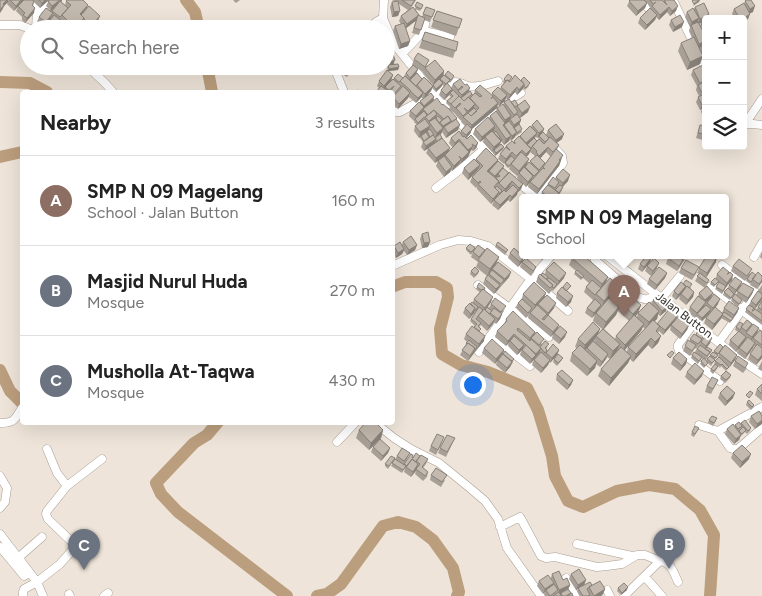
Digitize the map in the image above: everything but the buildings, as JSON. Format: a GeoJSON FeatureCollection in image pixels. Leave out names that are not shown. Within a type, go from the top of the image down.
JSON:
{"type":"FeatureCollection","features":[{"type":"Feature","properties":{"kind":"street"},"geometry":{"type":"LineString","coordinates":[[29,0],[37,11],[36,20]]}},
{"type":"Feature","properties":{"kind":"street"},"geometry":{"type":"LineString","coordinates":[[37,11],[52,0]]}},
{"type":"Feature","properties":{"kind":"street"},"geometry":{"type":"LineString","coordinates":[[380,20],[383,18],[384,0]]}},
{"type":"Feature","properties":{"kind":"street"},"geometry":{"type":"LineString","coordinates":[[641,0],[650,10]]}},
{"type":"Feature","properties":{"kind":"street"},"geometry":{"type":"LineString","coordinates":[[674,0],[702,61]]}},
{"type":"Feature","properties":{"kind":"street"},"geometry":{"type":"LineString","coordinates":[[0,25],[20,25]]}},
{"type":"Feature","properties":{"kind":"street"},"geometry":{"type":"LineString","coordinates":[[402,54],[424,27],[450,37]]}},
{"type":"Feature","properties":{"kind":"street"},"geometry":{"type":"LineString","coordinates":[[395,45],[435,94],[496,162],[500,154]]}},
{"type":"Feature","properties":{"kind":"street"},"geometry":{"type":"LineString","coordinates":[[97,75],[111,90]]}},
{"type":"Feature","properties":{"kind":"street"},"geometry":{"type":"LineString","coordinates":[[337,75],[343,90]]}},
{"type":"Feature","properties":{"kind":"street"},"geometry":{"type":"LineString","coordinates":[[395,112],[400,112],[455,82],[468,86],[478,86],[498,81]]}},
{"type":"Feature","properties":{"kind":"street"},"geometry":{"type":"LineString","coordinates":[[469,132],[499,107],[521,93]]}},
{"type":"Feature","properties":{"kind":"street"},"geometry":{"type":"LineString","coordinates":[[747,120],[762,100]]}},
{"type":"Feature","properties":{"kind":"street"},"geometry":{"type":"LineString","coordinates":[[747,124],[762,125]]}},
{"type":"Feature","properties":{"kind":"street"},"geometry":{"type":"LineString","coordinates":[[538,194],[563,163],[562,156],[546,137]]}},
{"type":"Feature","properties":{"kind":"street"},"geometry":{"type":"LineString","coordinates":[[436,188],[484,149]]}},
{"type":"Feature","properties":{"kind":"street"},"geometry":{"type":"LineString","coordinates":[[509,175],[532,194]]}},
{"type":"Feature","properties":{"kind":"street"},"geometry":{"type":"LineString","coordinates":[[395,265],[440,245],[458,240],[471,241],[488,246],[531,279],[568,311]]}},
{"type":"Feature","properties":{"kind":"street"},"geometry":{"type":"LineString","coordinates":[[754,257],[762,243]]}},
{"type":"Feature","properties":{"kind":"street"},"geometry":{"type":"LineString","coordinates":[[479,352],[531,279],[548,259]]}},
{"type":"Feature","properties":{"kind":"street"},"geometry":{"type":"LineString","coordinates":[[595,259],[642,300],[659,296],[680,276]]}},
{"type":"Feature","properties":{"kind":"street","name":"Jalan Button"},"geometry":{"type":"LineString","coordinates":[[611,259],[759,372]]}},
{"type":"Feature","properties":{"kind":"street"},"geometry":{"type":"LineString","coordinates":[[722,265],[762,297]]}},
{"type":"Feature","properties":{"kind":"street"},"geometry":{"type":"LineString","coordinates":[[478,285],[549,337]]}},
{"type":"Feature","properties":{"kind":"street"},"geometry":{"type":"LineString","coordinates":[[711,286],[762,326]]}},
{"type":"Feature","properties":{"kind":"street"},"geometry":{"type":"LineString","coordinates":[[719,342],[754,294],[754,291]]}},
{"type":"Feature","properties":{"kind":"street"},"geometry":{"type":"LineString","coordinates":[[694,323],[678,345],[679,351],[720,381]]}},
{"type":"Feature","properties":{"kind":"street"},"geometry":{"type":"LineString","coordinates":[[490,336],[530,366]]}},
{"type":"Feature","properties":{"kind":"street"},"geometry":{"type":"LineString","coordinates":[[759,372],[762,361]]}},
{"type":"Feature","properties":{"kind":"street"},"geometry":{"type":"LineString","coordinates":[[718,431],[762,407]]}},
{"type":"Feature","properties":{"kind":"street"},"geometry":{"type":"LineString","coordinates":[[0,423],[13,421],[20,411]]}},
{"type":"Feature","properties":{"kind":"street"},"geometry":{"type":"LineString","coordinates":[[337,442],[353,425]]}},
{"type":"Feature","properties":{"kind":"street"},"geometry":{"type":"LineString","coordinates":[[378,425],[411,449],[439,463],[471,488],[484,501],[498,519],[507,548],[541,596]]}},
{"type":"Feature","properties":{"kind":"street"},"geometry":{"type":"LineString","coordinates":[[699,425],[718,431],[733,450],[762,428]]}},
{"type":"Feature","properties":{"kind":"street"},"geometry":{"type":"LineString","coordinates":[[47,449],[57,473],[67,486]]}},
{"type":"Feature","properties":{"kind":"street"},"geometry":{"type":"LineString","coordinates":[[23,596],[24,589],[37,582],[60,564],[75,547],[48,519],[47,511],[67,486],[102,459]]}},
{"type":"Feature","properties":{"kind":"street"},"geometry":{"type":"LineString","coordinates":[[0,476],[7,488],[5,502],[0,508]]}},
{"type":"Feature","properties":{"kind":"street"},"geometry":{"type":"LineString","coordinates":[[500,527],[520,517],[541,556],[546,558],[555,557],[597,567],[622,564],[636,554],[645,555],[669,564],[678,582]]}},
{"type":"Feature","properties":{"kind":"street"},"geometry":{"type":"LineString","coordinates":[[0,534],[37,582],[43,596]]}},
{"type":"Feature","properties":{"kind":"street"},"geometry":{"type":"LineString","coordinates":[[18,558],[42,537]]}},
{"type":"Feature","properties":{"kind":"street"},"geometry":{"type":"LineString","coordinates":[[577,544],[632,556]]}},
{"type":"Feature","properties":{"kind":"street"},"geometry":{"type":"LineString","coordinates":[[0,547],[24,576],[30,572]]}},
{"type":"Feature","properties":{"kind":"street"},"geometry":{"type":"LineString","coordinates":[[624,596],[660,561]]}},
{"type":"Feature","properties":{"kind":"street"},"geometry":{"type":"LineString","coordinates":[[645,577],[662,596]]}},
{"type":"Feature","properties":{"kind":"street"},"geometry":{"type":"LineString","coordinates":[[566,578],[575,596]]}},
{"type":"Feature","properties":{"kind":"waterway"},"geometry":{"type":"LineString","coordinates":[[186,0],[195,12],[197,20]]}},
{"type":"Feature","properties":{"kind":"waterway"},"geometry":{"type":"LineString","coordinates":[[209,75],[212,90]]}},
{"type":"Feature","properties":{"kind":"waterway"},"geometry":{"type":"LineString","coordinates":[[0,82],[30,83],[43,90]]}},
{"type":"Feature","properties":{"kind":"waterway"},"geometry":{"type":"LineString","coordinates":[[0,157],[20,152]]}},
{"type":"Feature","properties":{"kind":"waterway"},"geometry":{"type":"LineString","coordinates":[[395,286],[405,282],[436,282],[447,288],[448,297],[440,329],[442,354],[461,365],[488,372],[527,388],[538,410],[552,456],[555,476],[568,501],[583,507],[617,491],[649,485],[675,489],[700,510],[714,535],[710,596]]}},
{"type":"Feature","properties":{"kind":"waterway"},"geometry":{"type":"LineString","coordinates":[[0,370],[10,391],[20,401]]}},
{"type":"Feature","properties":{"kind":"waterway"},"geometry":{"type":"LineString","coordinates":[[215,425],[207,435],[194,443],[156,483],[161,494],[178,512],[287,596]]}},
{"type":"Feature","properties":{"kind":"waterway"},"geometry":{"type":"LineString","coordinates":[[317,596],[327,594],[341,584],[383,526],[398,522],[416,527],[433,540],[453,568],[459,592],[457,596]]}},
{"type":"Feature","properties":{"kind":"place","name":"SMP N 09 Magelang"},"geometry":{"type":"Point","coordinates":[624,316]}},
{"type":"Feature","properties":{"kind":"place","name":"Masjid Nurul Huda"},"geometry":{"type":"Point","coordinates":[669,569]}},
{"type":"Feature","properties":{"kind":"place","name":"Musholla At-Taqwa"},"geometry":{"type":"Point","coordinates":[84,570]}}]}
